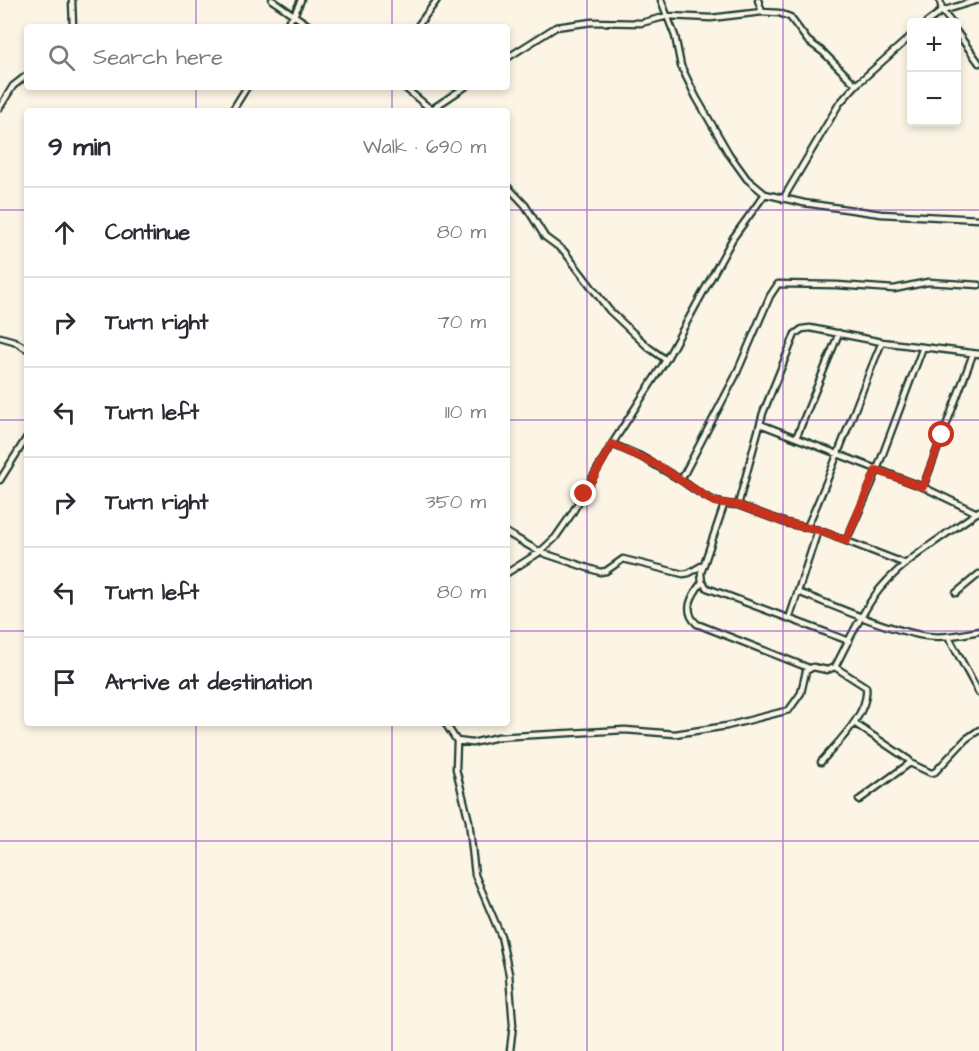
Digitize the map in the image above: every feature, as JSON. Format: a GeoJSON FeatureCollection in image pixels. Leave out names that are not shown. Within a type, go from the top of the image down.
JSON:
{"type":"FeatureCollection","features":[{"type":"Feature","properties":{"kind":"street"},"geometry":{"type":"LineString","coordinates":[[72,0],[73,24]]}},
{"type":"Feature","properties":{"kind":"street"},"geometry":{"type":"LineString","coordinates":[[272,0],[307,24]]}},
{"type":"Feature","properties":{"kind":"street"},"geometry":{"type":"LineString","coordinates":[[286,24],[302,0]]}},
{"type":"Feature","properties":{"kind":"street"},"geometry":{"type":"LineString","coordinates":[[419,24],[437,0]]}},
{"type":"Feature","properties":{"kind":"street"},"geometry":{"type":"LineString","coordinates":[[661,0],[668,16],[681,66],[696,98],[729,154],[747,179],[765,194],[783,199],[881,214],[979,219]]}},
{"type":"Feature","properties":{"kind":"street"},"geometry":{"type":"LineString","coordinates":[[758,0],[762,12]]}},
{"type":"Feature","properties":{"kind":"street"},"geometry":{"type":"LineString","coordinates":[[940,0],[942,11],[948,18]]}},
{"type":"Feature","properties":{"kind":"street"},"geometry":{"type":"LineString","coordinates":[[932,18],[942,11],[978,0]]}},
{"type":"Feature","properties":{"kind":"street"},"geometry":{"type":"LineString","coordinates":[[510,56],[556,27],[592,22],[641,23],[668,16],[711,18],[762,12],[784,14],[790,17],[808,41],[823,51],[856,85]]}},
{"type":"Feature","properties":{"kind":"street"},"geometry":{"type":"LineString","coordinates":[[961,37],[979,63]]}},
{"type":"Feature","properties":{"kind":"street"},"geometry":{"type":"LineString","coordinates":[[783,199],[839,104],[856,85],[907,39]]}},
{"type":"Feature","properties":{"kind":"street"},"geometry":{"type":"LineString","coordinates":[[0,107],[13,86],[24,77]]}},
{"type":"Feature","properties":{"kind":"street"},"geometry":{"type":"LineString","coordinates":[[234,108],[244,90]]}},
{"type":"Feature","properties":{"kind":"street"},"geometry":{"type":"LineString","coordinates":[[408,90],[429,108]]}},
{"type":"Feature","properties":{"kind":"street"},"geometry":{"type":"LineString","coordinates":[[434,108],[461,90]]}},
{"type":"Feature","properties":{"kind":"street"},"geometry":{"type":"LineString","coordinates":[[510,189],[525,206],[545,237],[564,252],[609,310],[648,347],[666,360]]}},
{"type":"Feature","properties":{"kind":"street"},"geometry":{"type":"LineString","coordinates":[[510,571],[540,552],[555,538],[571,515],[612,444],[666,360],[733,238],[765,194]]}},
{"type":"Feature","properties":{"kind":"street"},"geometry":{"type":"LineString","coordinates":[[681,480],[735,377],[770,296],[778,284],[894,289],[928,282],[979,285]]}},
{"type":"Feature","properties":{"kind":"street"},"geometry":{"type":"LineString","coordinates":[[738,505],[760,424],[781,366],[795,334],[802,329],[810,328],[882,342],[978,354],[923,487]]}},
{"type":"Feature","properties":{"kind":"street"},"geometry":{"type":"LineString","coordinates":[[796,438],[839,333]]}},
{"type":"Feature","properties":{"kind":"street"},"geometry":{"type":"LineString","coordinates":[[0,337],[24,348]]}},
{"type":"Feature","properties":{"kind":"street"},"geometry":{"type":"LineString","coordinates":[[807,527],[882,342]]}},
{"type":"Feature","properties":{"kind":"street"},"geometry":{"type":"LineString","coordinates":[[846,541],[923,347]]}},
{"type":"Feature","properties":{"kind":"street"},"geometry":{"type":"LineString","coordinates":[[702,582],[695,591],[688,609],[690,618],[697,624],[809,668],[827,670],[835,667],[873,598],[886,583],[906,564],[978,512],[923,487],[760,424]]}},
{"type":"Feature","properties":{"kind":"street"},"geometry":{"type":"LineString","coordinates":[[0,480],[24,441]]}},
{"type":"Feature","properties":{"kind":"street"},"geometry":{"type":"LineString","coordinates":[[612,444],[640,456],[714,502],[738,505],[786,523],[818,530],[906,564]]}},
{"type":"Feature","properties":{"kind":"street"},"geometry":{"type":"LineString","coordinates":[[724,505],[701,573],[702,582],[707,588],[849,641]]}},
{"type":"Feature","properties":{"kind":"street"},"geometry":{"type":"LineString","coordinates":[[789,619],[818,530]]}},
{"type":"Feature","properties":{"kind":"street"},"geometry":{"type":"LineString","coordinates":[[510,535],[540,552],[600,572],[606,572],[623,559],[683,574],[703,565]]}},
{"type":"Feature","properties":{"kind":"street"},"geometry":{"type":"LineString","coordinates":[[956,593],[979,574]]}},
{"type":"Feature","properties":{"kind":"street"},"geometry":{"type":"LineString","coordinates":[[798,592],[862,617],[921,635],[948,636],[979,631]]}},
{"type":"Feature","properties":{"kind":"street"},"geometry":{"type":"LineString","coordinates":[[948,636],[979,693]]}},
{"type":"Feature","properties":{"kind":"street"},"geometry":{"type":"LineString","coordinates":[[821,762],[854,723],[867,694],[866,687],[835,667]]}},
{"type":"Feature","properties":{"kind":"street"},"geometry":{"type":"LineString","coordinates":[[457,741],[472,743],[498,737],[625,730],[675,734],[727,726],[789,710],[801,693],[806,671],[809,668]]}},
{"type":"Feature","properties":{"kind":"street"},"geometry":{"type":"LineString","coordinates":[[854,723],[909,760],[910,763],[931,773],[935,772],[966,739],[979,730]]}},
{"type":"Feature","properties":{"kind":"street"},"geometry":{"type":"LineString","coordinates":[[447,726],[457,741],[456,769],[469,821],[475,874],[501,936],[509,974],[513,1025],[510,1051]]}},
{"type":"Feature","properties":{"kind":"street"},"geometry":{"type":"LineString","coordinates":[[859,800],[910,763]]}},
{"type":"Feature","properties":{"kind":"route"},"geometry":{"type":"LineString","coordinates":[[584,494],[612,444],[659,466],[714,502],[738,505],[786,523],[818,530],[846,541],[876,470],[923,487],[942,435]]}}]}
